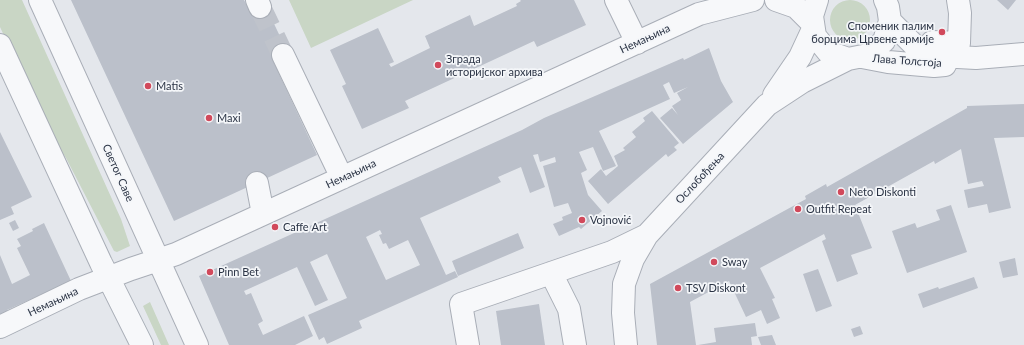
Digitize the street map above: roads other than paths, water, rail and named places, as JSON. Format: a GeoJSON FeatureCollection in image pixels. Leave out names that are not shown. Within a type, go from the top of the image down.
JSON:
{"type":"FeatureCollection","features":[{"type":"Feature","properties":{"kind":"street","name":"Светог Саве"},"geometry":{"type":"LineString","coordinates":[[40,0],[197,345]]}},
{"type":"Feature","properties":{"kind":"street"},"geometry":{"type":"LineString","coordinates":[[616,0],[637,43]]}},
{"type":"Feature","properties":{"kind":"street"},"geometry":{"type":"LineString","coordinates":[[699,14],[716,0]]}},
{"type":"Feature","properties":{"kind":"street"},"geometry":{"type":"LineString","coordinates":[[699,14],[754,0]]}},
{"type":"Feature","properties":{"kind":"street","name":"Лава Толстоја"},"geometry":{"type":"LineString","coordinates":[[776,0],[796,8],[812,25],[818,42],[828,52],[855,58],[934,66],[953,64],[969,45]]}},
{"type":"Feature","properties":{"kind":"street"},"geometry":{"type":"LineString","coordinates":[[767,104],[800,57],[812,25],[812,10],[817,0]]}},
{"type":"Feature","properties":{"kind":"street"},"geometry":{"type":"LineString","coordinates":[[958,0],[969,45]]}},
{"type":"Feature","properties":{"kind":"street","name":"Лава Толстоја"},"geometry":{"type":"LineString","coordinates":[[891,7],[914,45],[939,56],[969,45],[1024,54]]}},
{"type":"Feature","properties":{"kind":"street","name":"Ослобођења"},"geometry":{"type":"LineString","coordinates":[[626,345],[623,312],[624,284],[633,259],[647,236],[767,104],[802,82],[874,51],[884,41],[891,7]]}},
{"type":"Feature","properties":{"kind":"street","name":"Немањина"},"geometry":{"type":"LineString","coordinates":[[0,326],[79,289],[159,261],[699,14]]}},
{"type":"Feature","properties":{"kind":"street"},"geometry":{"type":"LineString","coordinates":[[0,45],[142,345]]}},
{"type":"Feature","properties":{"kind":"street"},"geometry":{"type":"LineString","coordinates":[[283,55],[342,178]]}},
{"type":"Feature","properties":{"kind":"street"},"geometry":{"type":"LineString","coordinates":[[257,183],[263,214]]}},
{"type":"Feature","properties":{"kind":"street"},"geometry":{"type":"LineString","coordinates":[[468,345],[461,304],[612,252],[647,236]]}},
{"type":"Feature","properties":{"kind":"street"},"geometry":{"type":"LineString","coordinates":[[551,273],[569,309],[575,345]]}},
{"type":"Feature","properties":{"kind":"tunnel"},"geometry":{"type":"LineString","coordinates":[[260,7],[283,55]]}},
{"type":"Feature","properties":{"kind":"place","name":"Споменик палим борцима Црвене армије"},"geometry":{"type":"Point","coordinates":[942,32]}},
{"type":"Feature","properties":{"kind":"place","name":"Зграда историјског архива"},"geometry":{"type":"Point","coordinates":[438,65]}},
{"type":"Feature","properties":{"kind":"place","name":"Matis"},"geometry":{"type":"Point","coordinates":[148,86]}},
{"type":"Feature","properties":{"kind":"place","name":"Maxi"},"geometry":{"type":"Point","coordinates":[209,118]}},
{"type":"Feature","properties":{"kind":"place","name":"Neto Diskonti"},"geometry":{"type":"Point","coordinates":[841,192]}},
{"type":"Feature","properties":{"kind":"place","name":"Outfit Repeat"},"geometry":{"type":"Point","coordinates":[798,209]}},
{"type":"Feature","properties":{"kind":"place","name":"Vojnović"},"geometry":{"type":"Point","coordinates":[582,220]}},
{"type":"Feature","properties":{"kind":"place","name":"Caffe Art"},"geometry":{"type":"Point","coordinates":[275,227]}},
{"type":"Feature","properties":{"kind":"place","name":"Sway"},"geometry":{"type":"Point","coordinates":[714,262]}},
{"type":"Feature","properties":{"kind":"place","name":"Pinn Bet"},"geometry":{"type":"Point","coordinates":[210,272]}},
{"type":"Feature","properties":{"kind":"place","name":"TSV Diskont"},"geometry":{"type":"Point","coordinates":[678,288]}}]}
